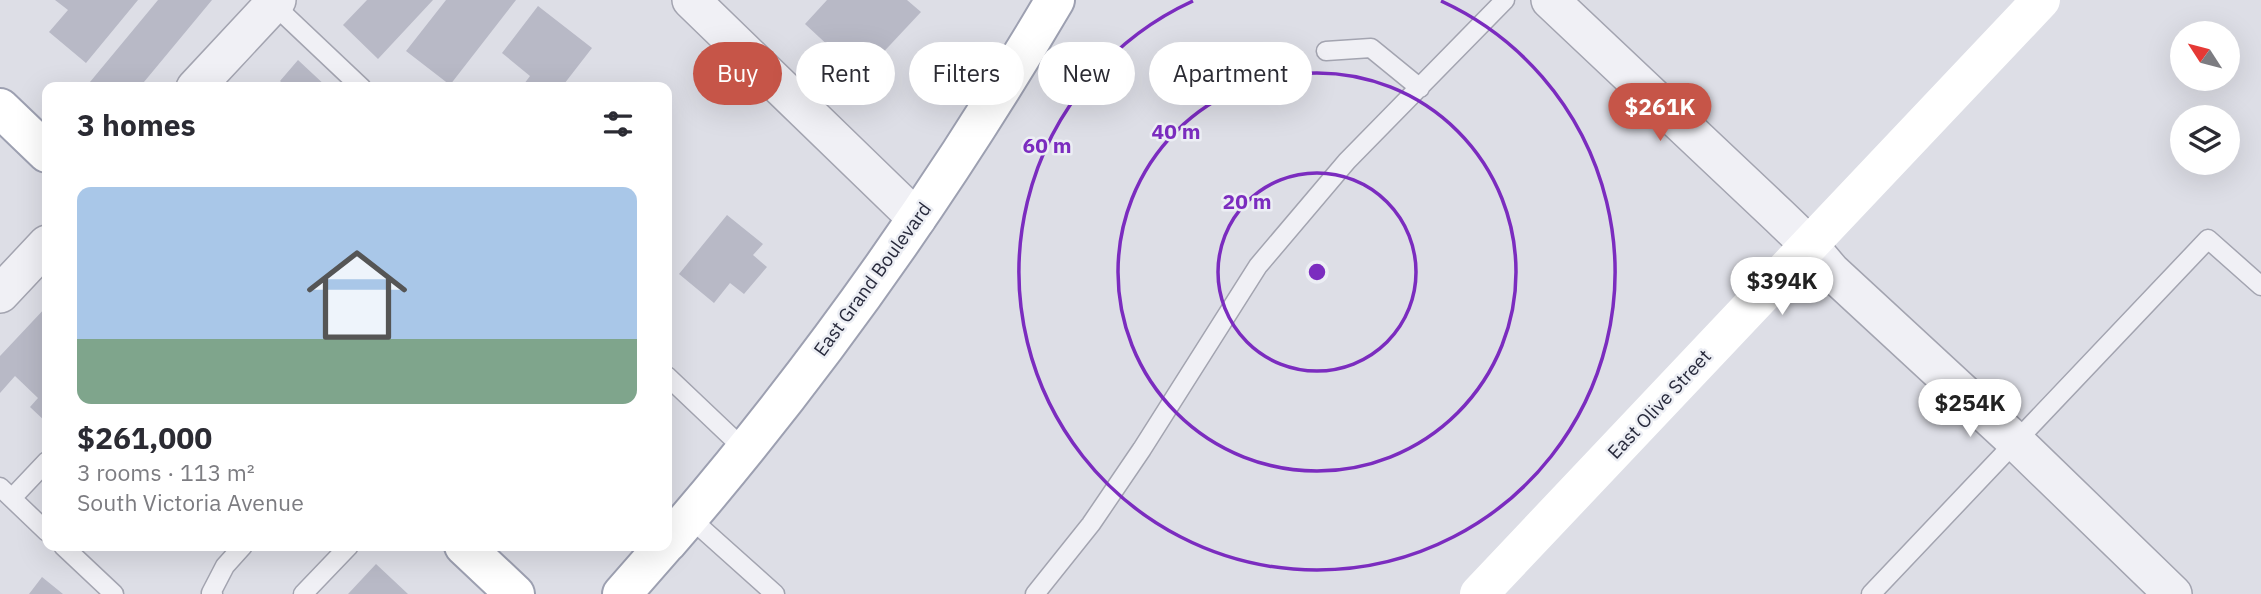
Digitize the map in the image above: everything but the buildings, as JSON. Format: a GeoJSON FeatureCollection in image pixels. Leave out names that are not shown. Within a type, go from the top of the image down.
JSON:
{"type":"FeatureCollection","features":[{"type":"Feature","properties":{"kind":"main road","name":"East Grand Boulevard"},"geometry":{"type":"LineString","coordinates":[[674,536],[745,450],[867,291],[978,127],[1055,0]]}},
{"type":"Feature","properties":{"kind":"main road","name":"East Olive Street"},"geometry":{"type":"LineString","coordinates":[[1479,594],[2042,0]]}},
{"type":"Feature","properties":{"kind":"main road"},"geometry":{"type":"LineString","coordinates":[[0,108],[42,148]]}},
{"type":"Feature","properties":{"kind":"main road"},"geometry":{"type":"LineString","coordinates":[[469,551],[514,594]]}},
{"type":"Feature","properties":{"kind":"main road","name":"East Grand Boulevard"},"geometry":{"type":"LineString","coordinates":[[622,594],[661,551]]}},
{"type":"Feature","properties":{"kind":"street"},"geometry":{"type":"LineString","coordinates":[[691,0],[917,219]]}},
{"type":"Feature","properties":{"kind":"street"},"geometry":{"type":"LineString","coordinates":[[1550,0],[1809,245],[1831,271],[2015,441],[2173,594]]}},
{"type":"Feature","properties":{"kind":"street"},"geometry":{"type":"LineString","coordinates":[[200,82],[273,1]]}},
{"type":"Feature","properties":{"kind":"street"},"geometry":{"type":"LineString","coordinates":[[0,294],[42,249]]}},
{"type":"Feature","properties":{"kind":"lane"},"geometry":{"type":"LineString","coordinates":[[1035,594],[1091,524],[1135,460],[1258,266],[1347,161],[1505,0]]}},
{"type":"Feature","properties":{"kind":"lane"},"geometry":{"type":"LineString","coordinates":[[273,1],[356,82]]}},
{"type":"Feature","properties":{"kind":"lane"},"geometry":{"type":"LineString","coordinates":[[1326,51],[1371,48],[1420,88]]}},
{"type":"Feature","properties":{"kind":"lane"},"geometry":{"type":"LineString","coordinates":[[1871,594],[2208,239],[2261,286]]}},
{"type":"Feature","properties":{"kind":"lane"},"geometry":{"type":"LineString","coordinates":[[672,381],[745,450]]}},
{"type":"Feature","properties":{"kind":"lane"},"geometry":{"type":"LineString","coordinates":[[42,465],[6,493],[42,527]]}},
{"type":"Feature","properties":{"kind":"lane"},"geometry":{"type":"LineString","coordinates":[[674,536],[775,594]]}},
{"type":"Feature","properties":{"kind":"lane"},"geometry":{"type":"LineString","coordinates":[[68,551],[108,592]]}},
{"type":"Feature","properties":{"kind":"lane"},"geometry":{"type":"LineString","coordinates":[[213,594],[211,593],[225,566],[238,551]]}},
{"type":"Feature","properties":{"kind":"lane"},"geometry":{"type":"LineString","coordinates":[[303,594],[344,551]]}}]}
